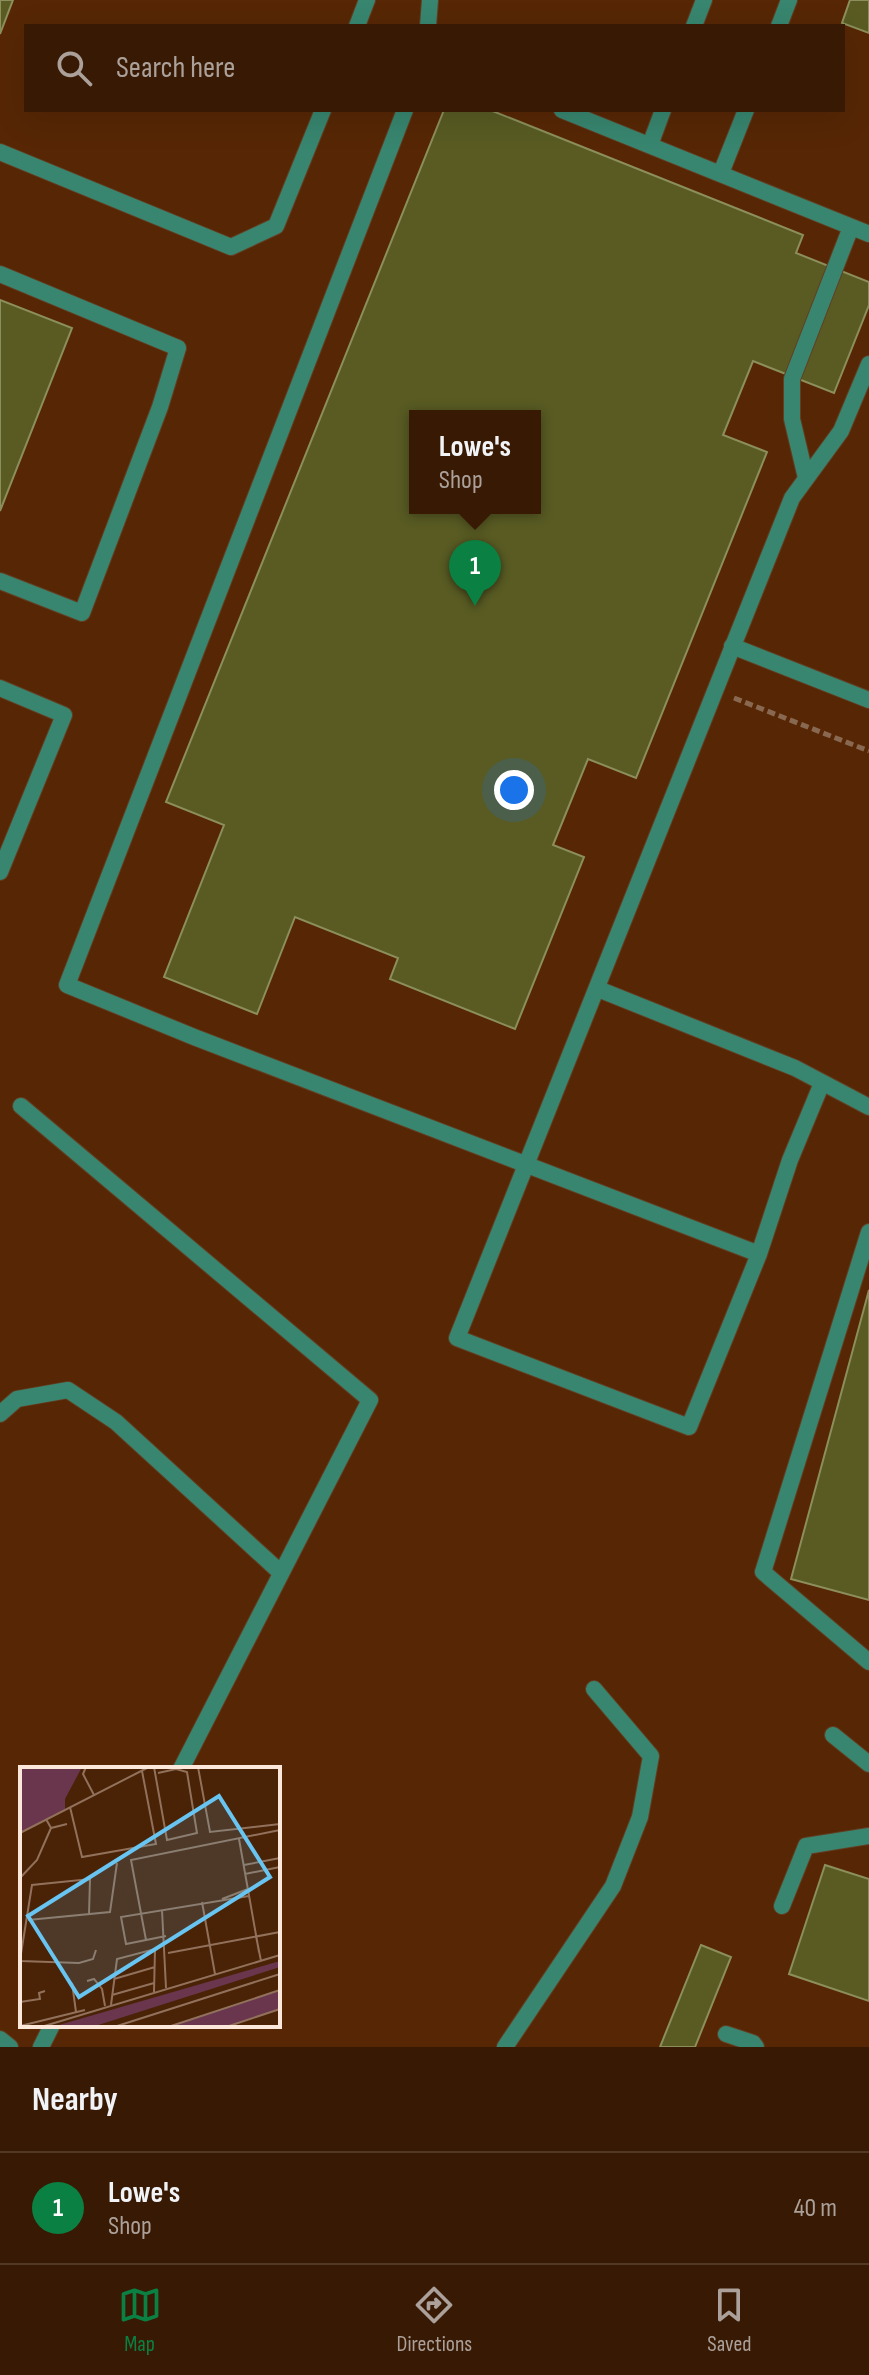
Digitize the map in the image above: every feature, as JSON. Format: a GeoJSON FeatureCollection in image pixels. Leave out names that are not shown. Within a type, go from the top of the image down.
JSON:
{"type":"FeatureCollection","features":[{"type":"Feature","properties":{"kind":"lane"},"geometry":{"type":"LineString","coordinates":[[358,24],[367,0]]}},
{"type":"Feature","properties":{"kind":"lane"},"geometry":{"type":"LineString","coordinates":[[428,24],[430,0]]}},
{"type":"Feature","properties":{"kind":"lane"},"geometry":{"type":"LineString","coordinates":[[695,24],[704,0]]}},
{"type":"Feature","properties":{"kind":"lane"},"geometry":{"type":"LineString","coordinates":[[780,24],[789,0]]}},
{"type":"Feature","properties":{"kind":"lane"},"geometry":{"type":"LineString","coordinates":[[0,152],[231,247],[276,226],[322,112]]}},
{"type":"Feature","properties":{"kind":"lane"},"geometry":{"type":"LineString","coordinates":[[404,112],[67,985],[525,1166],[759,1254]]}},
{"type":"Feature","properties":{"kind":"lane"},"geometry":{"type":"LineString","coordinates":[[567,112],[869,234]]}},
{"type":"Feature","properties":{"kind":"lane"},"geometry":{"type":"LineString","coordinates":[[650,145],[662,112]]}},
{"type":"Feature","properties":{"kind":"lane"},"geometry":{"type":"LineString","coordinates":[[721,173],[745,112]]}},
{"type":"Feature","properties":{"kind":"lane"},"geometry":{"type":"LineString","coordinates":[[806,478],[792,419],[792,379],[851,227]]}},
{"type":"Feature","properties":{"kind":"lane"},"geometry":{"type":"LineString","coordinates":[[0,274],[178,348],[160,407],[82,613],[0,581]]}},
{"type":"Feature","properties":{"kind":"lane"},"geometry":{"type":"LineString","coordinates":[[822,1083],[790,1160],[759,1254],[689,1427],[457,1338],[792,498],[841,431],[869,364]]}},
{"type":"Feature","properties":{"kind":"lane"},"geometry":{"type":"LineString","coordinates":[[732,646],[869,700]]}},
{"type":"Feature","properties":{"kind":"lane"},"geometry":{"type":"LineString","coordinates":[[0,688],[64,715],[0,872]]}},
{"type":"Feature","properties":{"kind":"lane"},"geometry":{"type":"LineString","coordinates":[[598,989],[795,1068],[869,1107]]}},
{"type":"Feature","properties":{"kind":"lane"},"geometry":{"type":"LineString","coordinates":[[21,1106],[370,1400],[182,1767]]}},
{"type":"Feature","properties":{"kind":"lane"},"geometry":{"type":"LineString","coordinates":[[869,1232],[763,1572],[869,1662]]}},
{"type":"Feature","properties":{"kind":"lane"},"geometry":{"type":"LineString","coordinates":[[0,1414],[17,1399],[68,1390],[116,1422],[280,1572]]}},
{"type":"Feature","properties":{"kind":"lane"},"geometry":{"type":"LineString","coordinates":[[505,2047],[613,1886],[640,1817],[651,1756],[594,1689]]}},
{"type":"Feature","properties":{"kind":"lane"},"geometry":{"type":"LineString","coordinates":[[833,1735],[869,1764]]}},
{"type":"Feature","properties":{"kind":"lane"},"geometry":{"type":"LineString","coordinates":[[782,1906],[806,1846],[869,1836]]}},
{"type":"Feature","properties":{"kind":"lane"},"geometry":{"type":"LineString","coordinates":[[41,2047],[51,2027]]}},
{"type":"Feature","properties":{"kind":"lane"},"geometry":{"type":"LineString","coordinates":[[726,2034],[753,2043],[756,2047]]}},
{"type":"Feature","properties":{"kind":"lane"},"geometry":{"type":"LineString","coordinates":[[0,2039],[10,2047]]}},
{"type":"Feature","properties":{"kind":"path"},"geometry":{"type":"LineString","coordinates":[[715,691],[869,751]]}},
{"type":"Feature","properties":{"kind":"shaded area"},"geometry":{"type":"Polygon","coordinates":[[[0,0],[869,0],[869,2047],[0,2047],[0,0]]]}},
{"type":"Feature","properties":{"kind":"building"},"geometry":{"type":"Polygon","coordinates":[[[0,0],[13,0],[0,34],[0,0]]]}},
{"type":"Feature","properties":{"kind":"building"},"geometry":{"type":"Polygon","coordinates":[[[850,0],[869,0],[869,33],[842,23],[850,0]]]}},
{"type":"Feature","properties":{"kind":"building"},"geometry":{"type":"Polygon","coordinates":[[[443,112],[495,112],[803,235],[796,253],[869,282],[869,305],[834,393],[753,361],[723,435],[767,452],[636,778],[588,759],[553,845],[584,857],[515,1029],[390,979],[398,958],[295,917],[257,1014],[164,977],[224,825],[166,802],[443,112]]]}},
{"type":"Feature","properties":{"kind":"building"},"geometry":{"type":"Polygon","coordinates":[[[0,300],[72,328],[0,511],[0,300]]]}},
{"type":"Feature","properties":{"kind":"building"},"geometry":{"type":"Polygon","coordinates":[[[869,1290],[869,1600],[791,1579],[869,1290]]]}},
{"type":"Feature","properties":{"kind":"building"},"geometry":{"type":"Polygon","coordinates":[[[825,1865],[869,1879],[869,2001],[789,1974],[825,1865]]]}},
{"type":"Feature","properties":{"kind":"building"},"geometry":{"type":"Polygon","coordinates":[[[701,1945],[731,1957],[695,2047],[660,2047],[701,1945]]]}},
{"type":"Feature","properties":{"kind":"place","name":"Lowe's"},"geometry":{"type":"Point","coordinates":[475,606]}}]}
